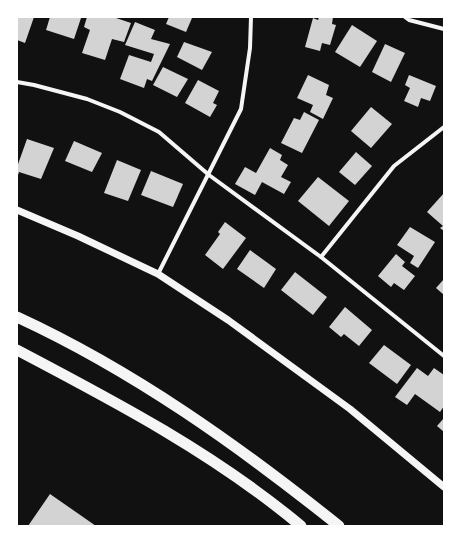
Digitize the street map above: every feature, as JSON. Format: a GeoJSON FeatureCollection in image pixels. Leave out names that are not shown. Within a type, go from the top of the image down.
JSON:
{"type":"FeatureCollection","features":[{"type":"Feature","properties":{"kind":"highway"},"geometry":{"type":"LineString","coordinates":[[17,317],[62,338],[113,366],[148,388],[255,459],[339,526]]}},
{"type":"Feature","properties":{"kind":"highway"},"geometry":{"type":"LineString","coordinates":[[17,350],[124,406],[222,466],[301,526]]}},
{"type":"Feature","properties":{"kind":"street"},"geometry":{"type":"LineString","coordinates":[[158,274],[241,109],[250,48],[252,17]]}},
{"type":"Feature","properties":{"kind":"street"},"geometry":{"type":"LineString","coordinates":[[405,17],[409,20],[444,29]]}},
{"type":"Feature","properties":{"kind":"street"},"geometry":{"type":"LineString","coordinates":[[17,82],[87,99],[120,112],[159,132],[209,175],[321,257],[444,356]]}},
{"type":"Feature","properties":{"kind":"street"},"geometry":{"type":"LineString","coordinates":[[321,257],[394,166],[444,127]]}},
{"type":"Feature","properties":{"kind":"street"},"geometry":{"type":"LineString","coordinates":[[17,210],[78,236],[158,274],[228,320],[350,409],[444,487]]}},
{"type":"Feature","properties":{"kind":"building"},"geometry":{"type":"Polygon","coordinates":[[[17,17],[34,17],[25,43],[17,40],[17,17]]]}},
{"type":"Feature","properties":{"kind":"building"},"geometry":{"type":"Polygon","coordinates":[[[50,17],[81,18],[74,39],[46,30],[50,17]]]}},
{"type":"Feature","properties":{"kind":"building"},"geometry":{"type":"Polygon","coordinates":[[[87,17],[113,17],[131,23],[124,42],[112,39],[105,60],[82,53],[90,30],[84,27],[87,17]]]}},
{"type":"Feature","properties":{"kind":"building"},"geometry":{"type":"Polygon","coordinates":[[[169,17],[192,18],[186,32],[166,24],[169,17]]]}},
{"type":"Feature","properties":{"kind":"building"},"geometry":{"type":"Polygon","coordinates":[[[319,17],[333,17],[332,24],[336,25],[330,45],[322,43],[320,51],[305,47],[313,18],[318,20],[319,17]]]}},
{"type":"Feature","properties":{"kind":"building"},"geometry":{"type":"Polygon","coordinates":[[[135,22],[155,30],[151,39],[170,44],[152,81],[147,79],[144,88],[120,79],[129,55],[151,62],[154,54],[125,45],[135,22]]]}},
{"type":"Feature","properties":{"kind":"building"},"geometry":{"type":"Polygon","coordinates":[[[352,25],[377,41],[360,67],[335,52],[352,25]]]}},
{"type":"Feature","properties":{"kind":"building"},"geometry":{"type":"Polygon","coordinates":[[[184,42],[212,52],[202,70],[177,57],[184,42]]]}},
{"type":"Feature","properties":{"kind":"building"},"geometry":{"type":"Polygon","coordinates":[[[385,44],[405,53],[391,82],[372,72],[385,44]]]}},
{"type":"Feature","properties":{"kind":"building"},"geometry":{"type":"Polygon","coordinates":[[[163,67],[188,79],[177,97],[153,85],[163,67]]]}},
{"type":"Feature","properties":{"kind":"building"},"geometry":{"type":"Polygon","coordinates":[[[308,75],[329,85],[326,95],[333,98],[323,119],[310,112],[313,105],[297,98],[308,75]]]}},
{"type":"Feature","properties":{"kind":"building"},"geometry":{"type":"Polygon","coordinates":[[[409,75],[436,86],[430,101],[421,98],[418,107],[404,101],[410,88],[405,85],[409,75]]]}},
{"type":"Feature","properties":{"kind":"building"},"geometry":{"type":"Polygon","coordinates":[[[198,80],[219,91],[213,103],[217,105],[210,117],[185,103],[198,80]]]}},
{"type":"Feature","properties":{"kind":"building"},"geometry":{"type":"Polygon","coordinates":[[[371,107],[392,124],[371,148],[351,131],[371,107]]]}},
{"type":"Feature","properties":{"kind":"building"},"geometry":{"type":"Polygon","coordinates":[[[304,112],[319,120],[302,153],[281,143],[294,118],[300,120],[304,112]]]}},
{"type":"Feature","properties":{"kind":"building"},"geometry":{"type":"Polygon","coordinates":[[[27,139],[54,148],[41,179],[19,172],[17,178],[17,167],[27,139]]]}},
{"type":"Feature","properties":{"kind":"building"},"geometry":{"type":"Polygon","coordinates":[[[74,141],[102,153],[92,172],[65,161],[74,141]]]}},
{"type":"Feature","properties":{"kind":"building"},"geometry":{"type":"Polygon","coordinates":[[[270,148],[282,155],[280,160],[288,165],[281,177],[291,182],[284,194],[262,182],[255,195],[235,184],[245,167],[256,173],[270,148]]]}},
{"type":"Feature","properties":{"kind":"building"},"geometry":{"type":"Polygon","coordinates":[[[356,152],[372,166],[355,185],[339,172],[356,152]]]}},
{"type":"Feature","properties":{"kind":"building"},"geometry":{"type":"Polygon","coordinates":[[[117,160],[141,170],[128,201],[104,193],[117,160]]]}},
{"type":"Feature","properties":{"kind":"building"},"geometry":{"type":"Polygon","coordinates":[[[151,171],[183,184],[173,207],[141,195],[151,171]]]}},
{"type":"Feature","properties":{"kind":"building"},"geometry":{"type":"Polygon","coordinates":[[[318,177],[349,201],[329,226],[298,201],[318,177]]]}},
{"type":"Feature","properties":{"kind":"building"},"geometry":{"type":"Polygon","coordinates":[[[444,193],[444,231],[440,228],[443,226],[427,212],[444,193]]]}},
{"type":"Feature","properties":{"kind":"building"},"geometry":{"type":"Polygon","coordinates":[[[225,222],[246,238],[223,269],[205,255],[220,234],[218,232],[225,222]]]}},
{"type":"Feature","properties":{"kind":"building"},"geometry":{"type":"Polygon","coordinates":[[[410,227],[435,242],[418,268],[410,263],[414,256],[397,245],[410,227]]]}},
{"type":"Feature","properties":{"kind":"building"},"geometry":{"type":"Polygon","coordinates":[[[250,250],[276,269],[264,288],[237,269],[250,250]]]}},
{"type":"Feature","properties":{"kind":"building"},"geometry":{"type":"Polygon","coordinates":[[[396,254],[405,262],[402,266],[415,276],[404,290],[394,283],[391,287],[378,276],[396,254]]]}},
{"type":"Feature","properties":{"kind":"building"},"geometry":{"type":"Polygon","coordinates":[[[295,272],[327,297],[313,315],[281,290],[295,272]]]}},
{"type":"Feature","properties":{"kind":"building"},"geometry":{"type":"Polygon","coordinates":[[[444,279],[444,295],[436,288],[444,279]]]}},
{"type":"Feature","properties":{"kind":"building"},"geometry":{"type":"Polygon","coordinates":[[[345,307],[372,330],[359,346],[344,334],[341,337],[329,327],[345,307]]]}},
{"type":"Feature","properties":{"kind":"building"},"geometry":{"type":"Polygon","coordinates":[[[384,345],[411,365],[397,384],[369,363],[384,345]]]}},
{"type":"Feature","properties":{"kind":"building"},"geometry":{"type":"Polygon","coordinates":[[[417,368],[428,376],[434,368],[444,375],[444,406],[440,412],[415,394],[407,405],[395,397],[417,368]]]}},
{"type":"Feature","properties":{"kind":"building"},"geometry":{"type":"Polygon","coordinates":[[[444,418],[444,432],[437,426],[444,418]]]}},
{"type":"Feature","properties":{"kind":"building"},"geometry":{"type":"Polygon","coordinates":[[[50,494],[96,526],[28,526],[50,494]]]}}]}
